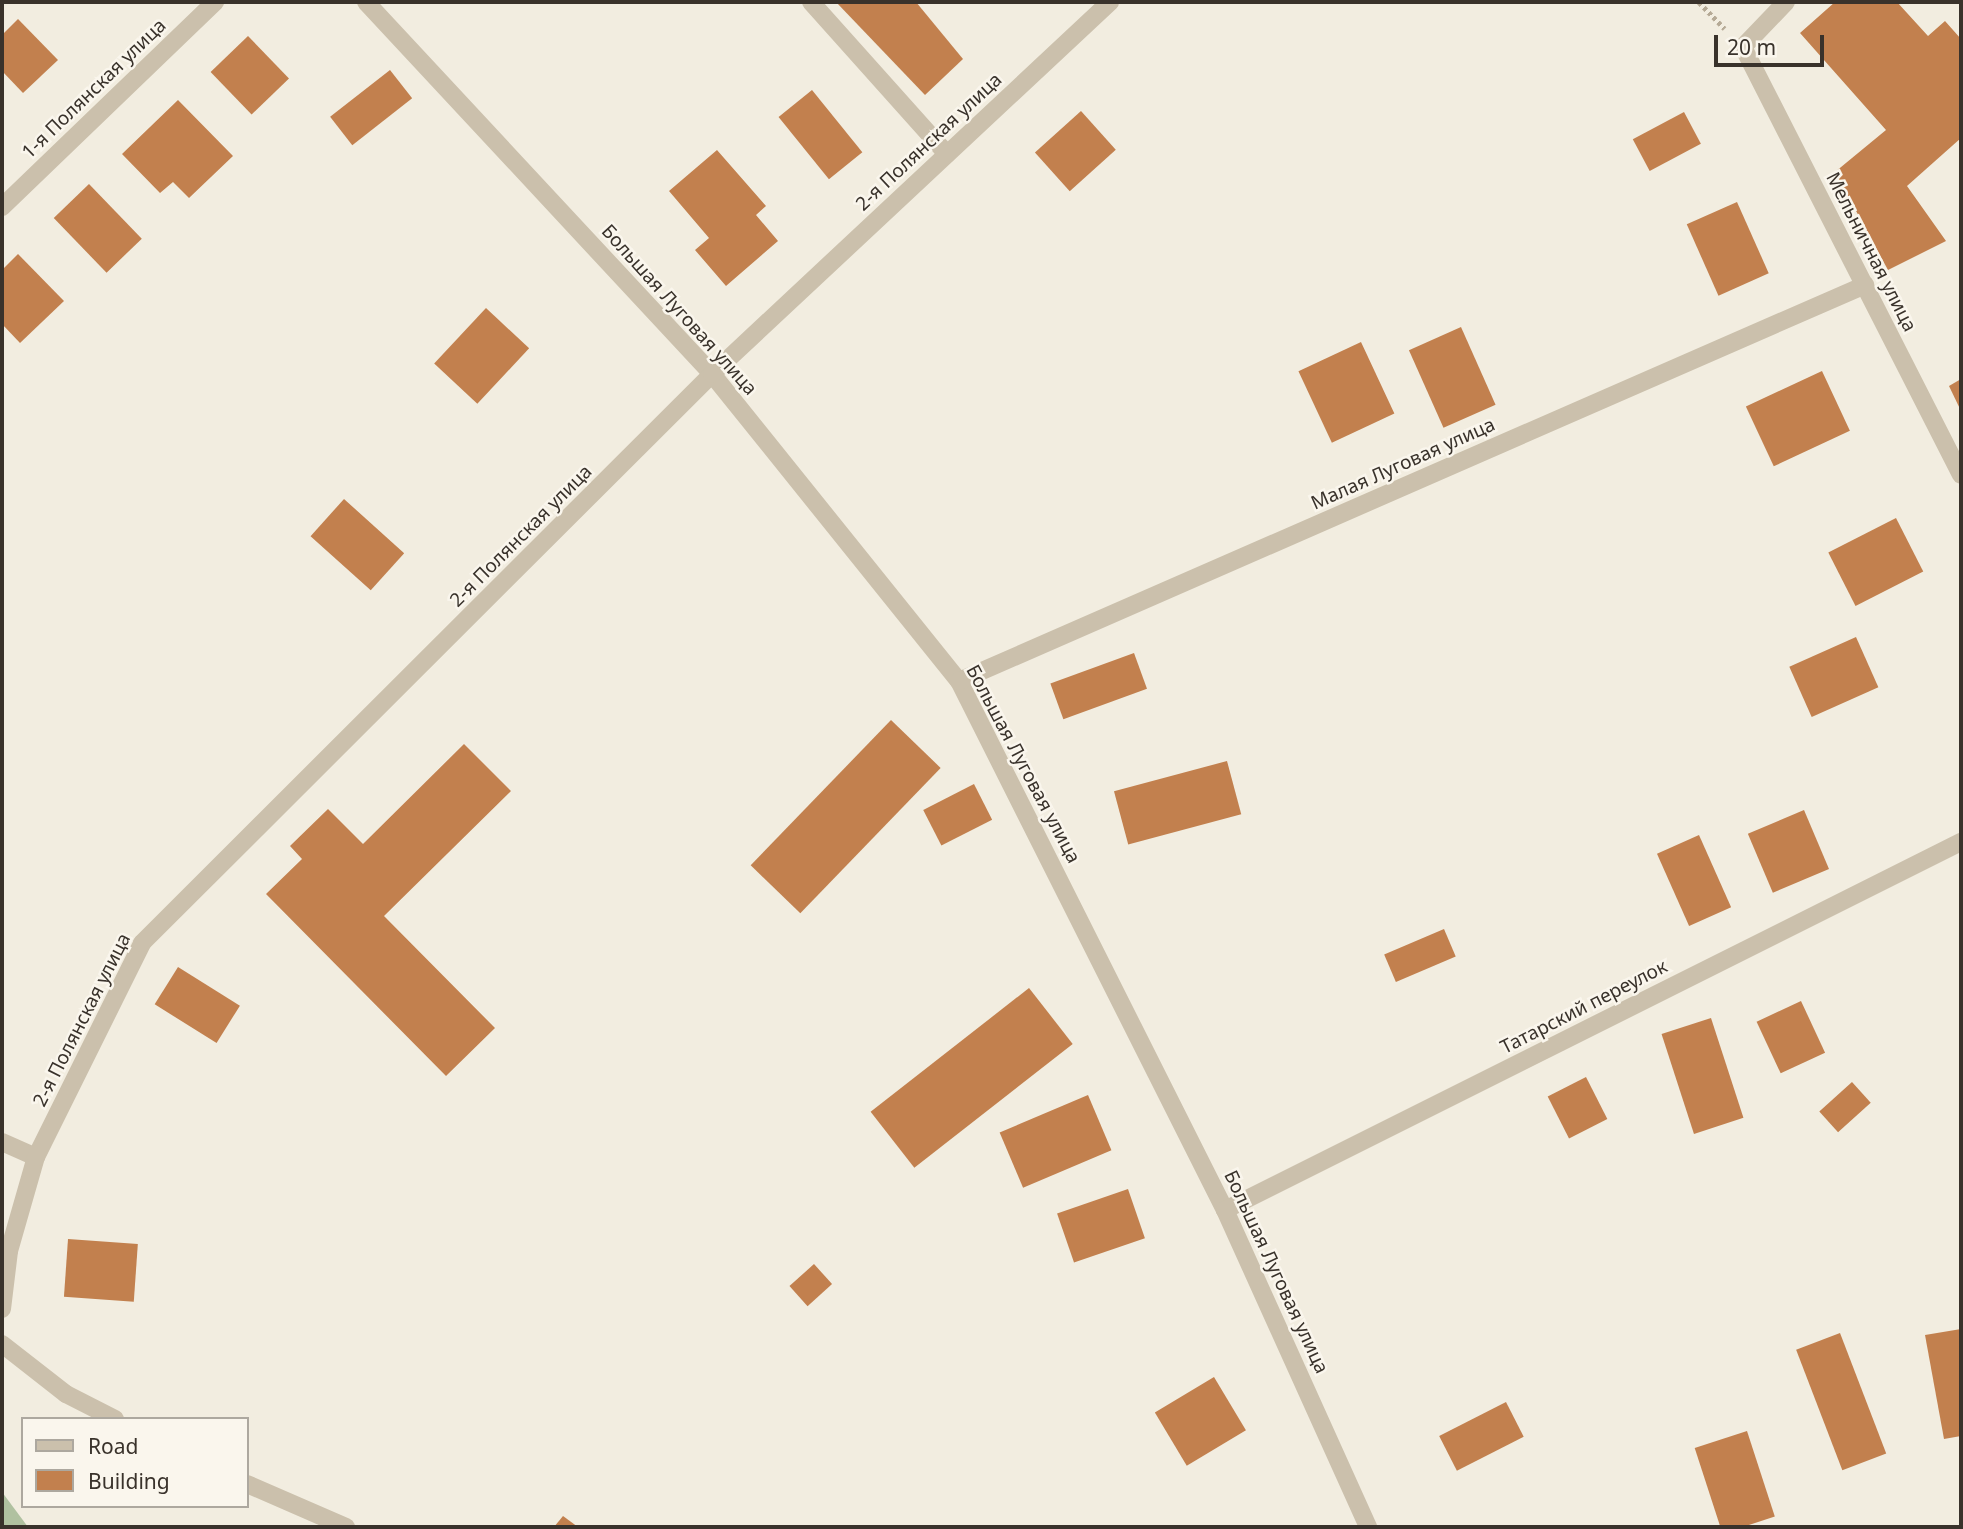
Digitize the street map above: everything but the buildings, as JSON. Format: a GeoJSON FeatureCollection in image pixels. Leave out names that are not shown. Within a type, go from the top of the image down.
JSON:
{"type":"FeatureCollection","features":[{"type":"Feature","properties":{"kind":"street","name":"1-я Полянская улица"},"geometry":{"type":"LineString","coordinates":[[2,207],[215,2]]}},
{"type":"Feature","properties":{"kind":"street","name":"Большая Луговая улица"},"geometry":{"type":"LineString","coordinates":[[366,2],[712,374],[959,681],[1225,1210],[1368,1527]]}},
{"type":"Feature","properties":{"kind":"street"},"geometry":{"type":"LineString","coordinates":[[811,2],[947,154]]}},
{"type":"Feature","properties":{"kind":"street","name":"2-я Полянская улица"},"geometry":{"type":"LineString","coordinates":[[2,1309],[9,1251],[36,1157],[142,943],[712,374],[1110,2]]}},
{"type":"Feature","properties":{"kind":"street"},"geometry":{"type":"LineString","coordinates":[[1743,47],[1786,2]]}},
{"type":"Feature","properties":{"kind":"street","name":"Мельничная улица"},"geometry":{"type":"LineString","coordinates":[[1743,47],[1961,475]]}},
{"type":"Feature","properties":{"kind":"street","name":"Малая Луговая улица"},"geometry":{"type":"LineString","coordinates":[[959,681],[1865,285]]}},
{"type":"Feature","properties":{"kind":"street","name":"Татарский переулок"},"geometry":{"type":"LineString","coordinates":[[1225,1210],[1961,842]]}},
{"type":"Feature","properties":{"kind":"street"},"geometry":{"type":"LineString","coordinates":[[2,1142],[36,1157]]}},
{"type":"Feature","properties":{"kind":"street"},"geometry":{"type":"LineString","coordinates":[[2,1344],[66,1394],[111,1417]]}},
{"type":"Feature","properties":{"kind":"street"},"geometry":{"type":"LineString","coordinates":[[248,1484],[346,1527]]}},
{"type":"Feature","properties":{"kind":"path"},"geometry":{"type":"LineString","coordinates":[[1699,2],[1743,47]]}},
{"type":"Feature","properties":{"kind":"green space"},"geometry":{"type":"Polygon","coordinates":[[[2,1492],[28,1527],[2,1527],[2,1492]]]}}]}
